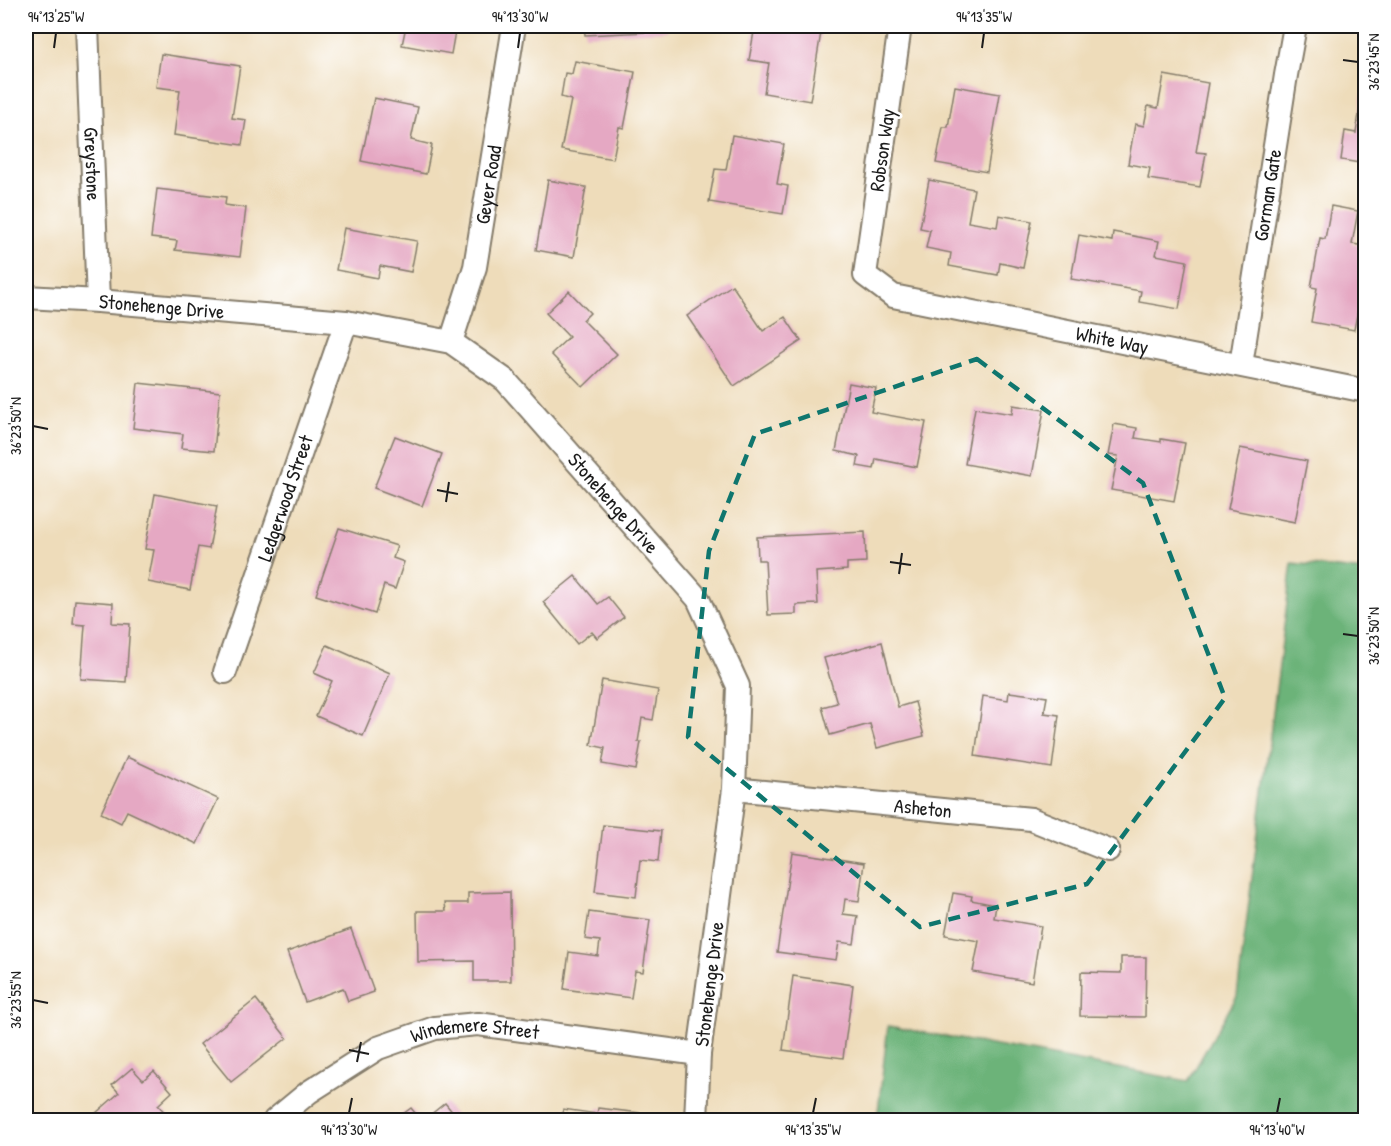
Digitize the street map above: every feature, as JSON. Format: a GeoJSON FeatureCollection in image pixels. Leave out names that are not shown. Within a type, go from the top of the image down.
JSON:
{"type":"FeatureCollection","features":[{"type":"Feature","properties":{"kind":"street","name":"Greystone"},"geometry":{"type":"LineString","coordinates":[[87,26],[98,301]]}},
{"type":"Feature","properties":{"kind":"street","name":"Geyer Road"},"geometry":{"type":"LineString","coordinates":[[451,342],[475,267],[514,26]]}},
{"type":"Feature","properties":{"kind":"street","name":"Robson Way"},"geometry":{"type":"LineString","coordinates":[[865,274],[900,26]]}},
{"type":"Feature","properties":{"kind":"street","name":"Gorman Gate"},"geometry":{"type":"LineString","coordinates":[[1241,365],[1295,26]]}},
{"type":"Feature","properties":{"kind":"street","name":"White Way"},"geometry":{"type":"LineString","coordinates":[[865,274],[893,296],[1365,391]]}},
{"type":"Feature","properties":{"kind":"street","name":"Stonehenge Drive"},"geometry":{"type":"LineString","coordinates":[[26,297],[346,322],[451,342],[504,380],[698,599],[738,686],[734,789],[699,1054],[696,1120]]}},
{"type":"Feature","properties":{"kind":"street","name":"Ledgerwood Street"},"geometry":{"type":"LineString","coordinates":[[225,672],[346,322]]}},
{"type":"Feature","properties":{"kind":"street","name":"Asheton"},"geometry":{"type":"LineString","coordinates":[[734,789],[1031,819],[1108,850]]}},
{"type":"Feature","properties":{"kind":"street","name":"Windemere Street"},"geometry":{"type":"LineString","coordinates":[[275,1120],[309,1092],[378,1048],[435,1028],[478,1024],[699,1054]]}},
{"type":"Feature","properties":{"kind":"highlighted area"},"geometry":{"type":"Polygon","coordinates":[[[977,359],[1143,483],[1225,698],[1087,884],[920,927],[688,737],[709,551],[755,434],[977,359]]]}},
{"type":"Feature","properties":{"kind":"green space"},"geometry":{"type":"Polygon","coordinates":[[[1292,563],[1365,571],[1365,1120],[877,1120],[888,1026],[1188,1081],[1237,996],[1292,563]]]}},
{"type":"Feature","properties":{"kind":"building"},"geometry":{"type":"Polygon","coordinates":[[[406,26],[456,26],[451,54],[402,45],[406,26]]]}},
{"type":"Feature","properties":{"kind":"building"},"geometry":{"type":"Polygon","coordinates":[[[584,26],[668,26],[668,31],[585,35],[584,26]]]}},
{"type":"Feature","properties":{"kind":"building"},"geometry":{"type":"Polygon","coordinates":[[[755,26],[822,26],[810,101],[764,93],[769,63],[749,60],[755,26]]]}},
{"type":"Feature","properties":{"kind":"building"},"geometry":{"type":"Polygon","coordinates":[[[161,54],[240,66],[232,118],[246,120],[242,145],[174,135],[180,90],[156,87],[161,54]]]}},
{"type":"Feature","properties":{"kind":"building"},"geometry":{"type":"Polygon","coordinates":[[[575,61],[635,72],[624,128],[619,127],[613,159],[561,150],[571,100],[561,97],[565,73],[572,74],[575,61]]]}},
{"type":"Feature","properties":{"kind":"building"},"geometry":{"type":"Polygon","coordinates":[[[1164,75],[1208,83],[1196,152],[1206,153],[1200,187],[1148,179],[1150,168],[1128,164],[1135,124],[1144,126],[1148,106],[1158,108],[1164,75]]]}},
{"type":"Feature","properties":{"kind":"building"},"geometry":{"type":"Polygon","coordinates":[[[955,86],[1000,94],[987,172],[936,163],[943,127],[948,127],[955,86]]]}},
{"type":"Feature","properties":{"kind":"building"},"geometry":{"type":"Polygon","coordinates":[[[1363,89],[1366,89],[1366,164],[1341,160],[1345,131],[1356,133],[1363,89]]]}},
{"type":"Feature","properties":{"kind":"building"},"geometry":{"type":"Polygon","coordinates":[[[374,98],[418,107],[411,140],[432,145],[426,174],[361,161],[374,98]]]}},
{"type":"Feature","properties":{"kind":"building"},"geometry":{"type":"Polygon","coordinates":[[[732,135],[784,144],[777,184],[788,186],[783,214],[709,202],[715,169],[726,170],[732,135]]]}},
{"type":"Feature","properties":{"kind":"building"},"geometry":{"type":"Polygon","coordinates":[[[548,180],[586,187],[574,257],[536,250],[548,180]]]}},
{"type":"Feature","properties":{"kind":"building"},"geometry":{"type":"Polygon","coordinates":[[[929,180],[974,189],[968,222],[997,227],[999,215],[1032,221],[1023,268],[1000,263],[998,275],[949,266],[951,253],[926,248],[930,230],[920,228],[929,180]]]}},
{"type":"Feature","properties":{"kind":"building"},"geometry":{"type":"Polygon","coordinates":[[[157,189],[226,197],[225,205],[246,208],[240,257],[175,250],[177,241],[151,238],[157,189]]]}},
{"type":"Feature","properties":{"kind":"building"},"geometry":{"type":"Polygon","coordinates":[[[1331,206],[1358,211],[1352,244],[1366,246],[1366,268],[1354,330],[1311,322],[1317,288],[1311,287],[1320,238],[1325,239],[1331,206]]]}},
{"type":"Feature","properties":{"kind":"building"},"geometry":{"type":"Polygon","coordinates":[[[344,228],[417,241],[411,272],[380,266],[378,278],[336,270],[344,228]]]}},
{"type":"Feature","properties":{"kind":"building"},"geometry":{"type":"Polygon","coordinates":[[[1113,232],[1159,241],[1156,255],[1187,261],[1179,309],[1139,302],[1141,291],[1071,279],[1079,235],[1112,241],[1113,232]]]}},
{"type":"Feature","properties":{"kind":"building"},"geometry":{"type":"Polygon","coordinates":[[[732,285],[763,331],[785,317],[801,341],[734,386],[687,316],[732,285]]]}},
{"type":"Feature","properties":{"kind":"building"},"geometry":{"type":"Polygon","coordinates":[[[569,291],[590,313],[583,320],[617,354],[583,387],[551,354],[569,337],[546,313],[569,291]]]}},
{"type":"Feature","properties":{"kind":"building"},"geometry":{"type":"Polygon","coordinates":[[[138,383],[220,392],[214,451],[181,448],[183,434],[133,428],[138,383]]]}},
{"type":"Feature","properties":{"kind":"building"},"geometry":{"type":"Polygon","coordinates":[[[849,383],[876,388],[871,412],[926,422],[917,467],[876,459],[874,469],[857,466],[859,456],[836,451],[849,383]]]}},
{"type":"Feature","properties":{"kind":"building"},"geometry":{"type":"Polygon","coordinates":[[[1013,405],[1044,410],[1032,476],[965,464],[975,408],[1012,414],[1013,405]]]}},
{"type":"Feature","properties":{"kind":"building"},"geometry":{"type":"Polygon","coordinates":[[[1114,424],[1137,428],[1135,438],[1185,443],[1174,501],[1111,490],[1118,456],[1108,455],[1114,424]]]}},
{"type":"Feature","properties":{"kind":"building"},"geometry":{"type":"Polygon","coordinates":[[[395,436],[442,454],[422,506],[374,488],[395,436]]]}},
{"type":"Feature","properties":{"kind":"building"},"geometry":{"type":"Polygon","coordinates":[[[1240,448],[1307,461],[1295,522],[1228,509],[1240,448]]]}},
{"type":"Feature","properties":{"kind":"building"},"geometry":{"type":"Polygon","coordinates":[[[155,494],[217,506],[209,549],[198,547],[190,590],[148,582],[154,550],[145,549],[155,494]]]}},
{"type":"Feature","properties":{"kind":"building"},"geometry":{"type":"Polygon","coordinates":[[[339,528],[397,546],[393,558],[404,562],[395,589],[384,585],[375,614],[316,595],[339,528]]]}},
{"type":"Feature","properties":{"kind":"building"},"geometry":{"type":"Polygon","coordinates":[[[865,532],[866,562],[847,563],[847,570],[816,572],[818,604],[796,605],[796,614],[768,615],[765,560],[758,560],[757,537],[865,532]]]}},
{"type":"Feature","properties":{"kind":"building"},"geometry":{"type":"Polygon","coordinates":[[[575,576],[598,604],[608,597],[624,617],[597,638],[592,632],[577,644],[543,602],[575,576]]]}},
{"type":"Feature","properties":{"kind":"building"},"geometry":{"type":"Polygon","coordinates":[[[75,600],[113,603],[112,623],[130,624],[126,682],[81,679],[85,625],[73,624],[75,600]]]}},
{"type":"Feature","properties":{"kind":"building"},"geometry":{"type":"Polygon","coordinates":[[[882,642],[898,707],[915,702],[924,736],[877,748],[870,724],[830,735],[822,707],[837,703],[824,658],[882,642]]]}},
{"type":"Feature","properties":{"kind":"building"},"geometry":{"type":"Polygon","coordinates":[[[327,645],[390,673],[363,736],[316,716],[332,681],[314,673],[327,645]]]}},
{"type":"Feature","properties":{"kind":"building"},"geometry":{"type":"Polygon","coordinates":[[[602,680],[658,690],[653,720],[642,718],[636,770],[602,764],[605,748],[591,745],[602,680]]]}},
{"type":"Feature","properties":{"kind":"building"},"geometry":{"type":"Polygon","coordinates":[[[1009,692],[1047,697],[1044,713],[1059,715],[1052,768],[975,756],[983,696],[1008,700],[1009,692]]]}},
{"type":"Feature","properties":{"kind":"building"},"geometry":{"type":"Polygon","coordinates":[[[127,757],[218,799],[197,844],[127,811],[121,823],[101,813],[127,757]]]}},
{"type":"Feature","properties":{"kind":"building"},"geometry":{"type":"Polygon","coordinates":[[[603,825],[661,831],[658,862],[640,860],[636,897],[595,892],[603,825]]]}},
{"type":"Feature","properties":{"kind":"building"},"geometry":{"type":"Polygon","coordinates":[[[792,852],[864,863],[859,901],[845,899],[843,914],[858,916],[854,944],[839,942],[836,960],[777,952],[792,852]]]}},
{"type":"Feature","properties":{"kind":"building"},"geometry":{"type":"Polygon","coordinates":[[[510,892],[511,981],[474,981],[474,961],[418,962],[417,911],[446,911],[445,903],[468,903],[468,893],[510,892]]]}},
{"type":"Feature","properties":{"kind":"building"},"geometry":{"type":"Polygon","coordinates":[[[953,893],[972,896],[971,900],[996,905],[994,918],[1041,926],[1032,982],[973,972],[979,941],[945,935],[953,893]]]}},
{"type":"Feature","properties":{"kind":"building"},"geometry":{"type":"Polygon","coordinates":[[[589,912],[650,920],[643,972],[635,971],[631,998],[564,989],[569,952],[598,956],[600,941],[585,939],[589,912]]]}},
{"type":"Feature","properties":{"kind":"building"},"geometry":{"type":"Polygon","coordinates":[[[351,929],[374,992],[348,1001],[343,988],[305,1002],[287,952],[351,929]]]}},
{"type":"Feature","properties":{"kind":"building"},"geometry":{"type":"Polygon","coordinates":[[[1121,957],[1146,957],[1145,1017],[1080,1016],[1081,972],[1121,973],[1121,957]]]}},
{"type":"Feature","properties":{"kind":"building"},"geometry":{"type":"Polygon","coordinates":[[[793,976],[853,985],[843,1058],[783,1050],[793,976]]]}},
{"type":"Feature","properties":{"kind":"building"},"geometry":{"type":"Polygon","coordinates":[[[256,999],[287,1038],[231,1082],[200,1044],[256,999]]]}},
{"type":"Feature","properties":{"kind":"building"},"geometry":{"type":"Polygon","coordinates":[[[132,1068],[143,1080],[154,1071],[172,1092],[158,1105],[172,1120],[88,1120],[119,1093],[112,1085],[132,1068]]]}},
{"type":"Feature","properties":{"kind":"building"},"geometry":{"type":"Polygon","coordinates":[[[445,1103],[459,1120],[424,1120],[445,1103]]]}},
{"type":"Feature","properties":{"kind":"building"},"geometry":{"type":"Polygon","coordinates":[[[411,1108],[421,1120],[395,1120],[411,1108]]]}},
{"type":"Feature","properties":{"kind":"building"},"geometry":{"type":"Polygon","coordinates":[[[598,1108],[640,1113],[639,1120],[561,1120],[563,1109],[597,1114],[598,1108]]]}}]}
